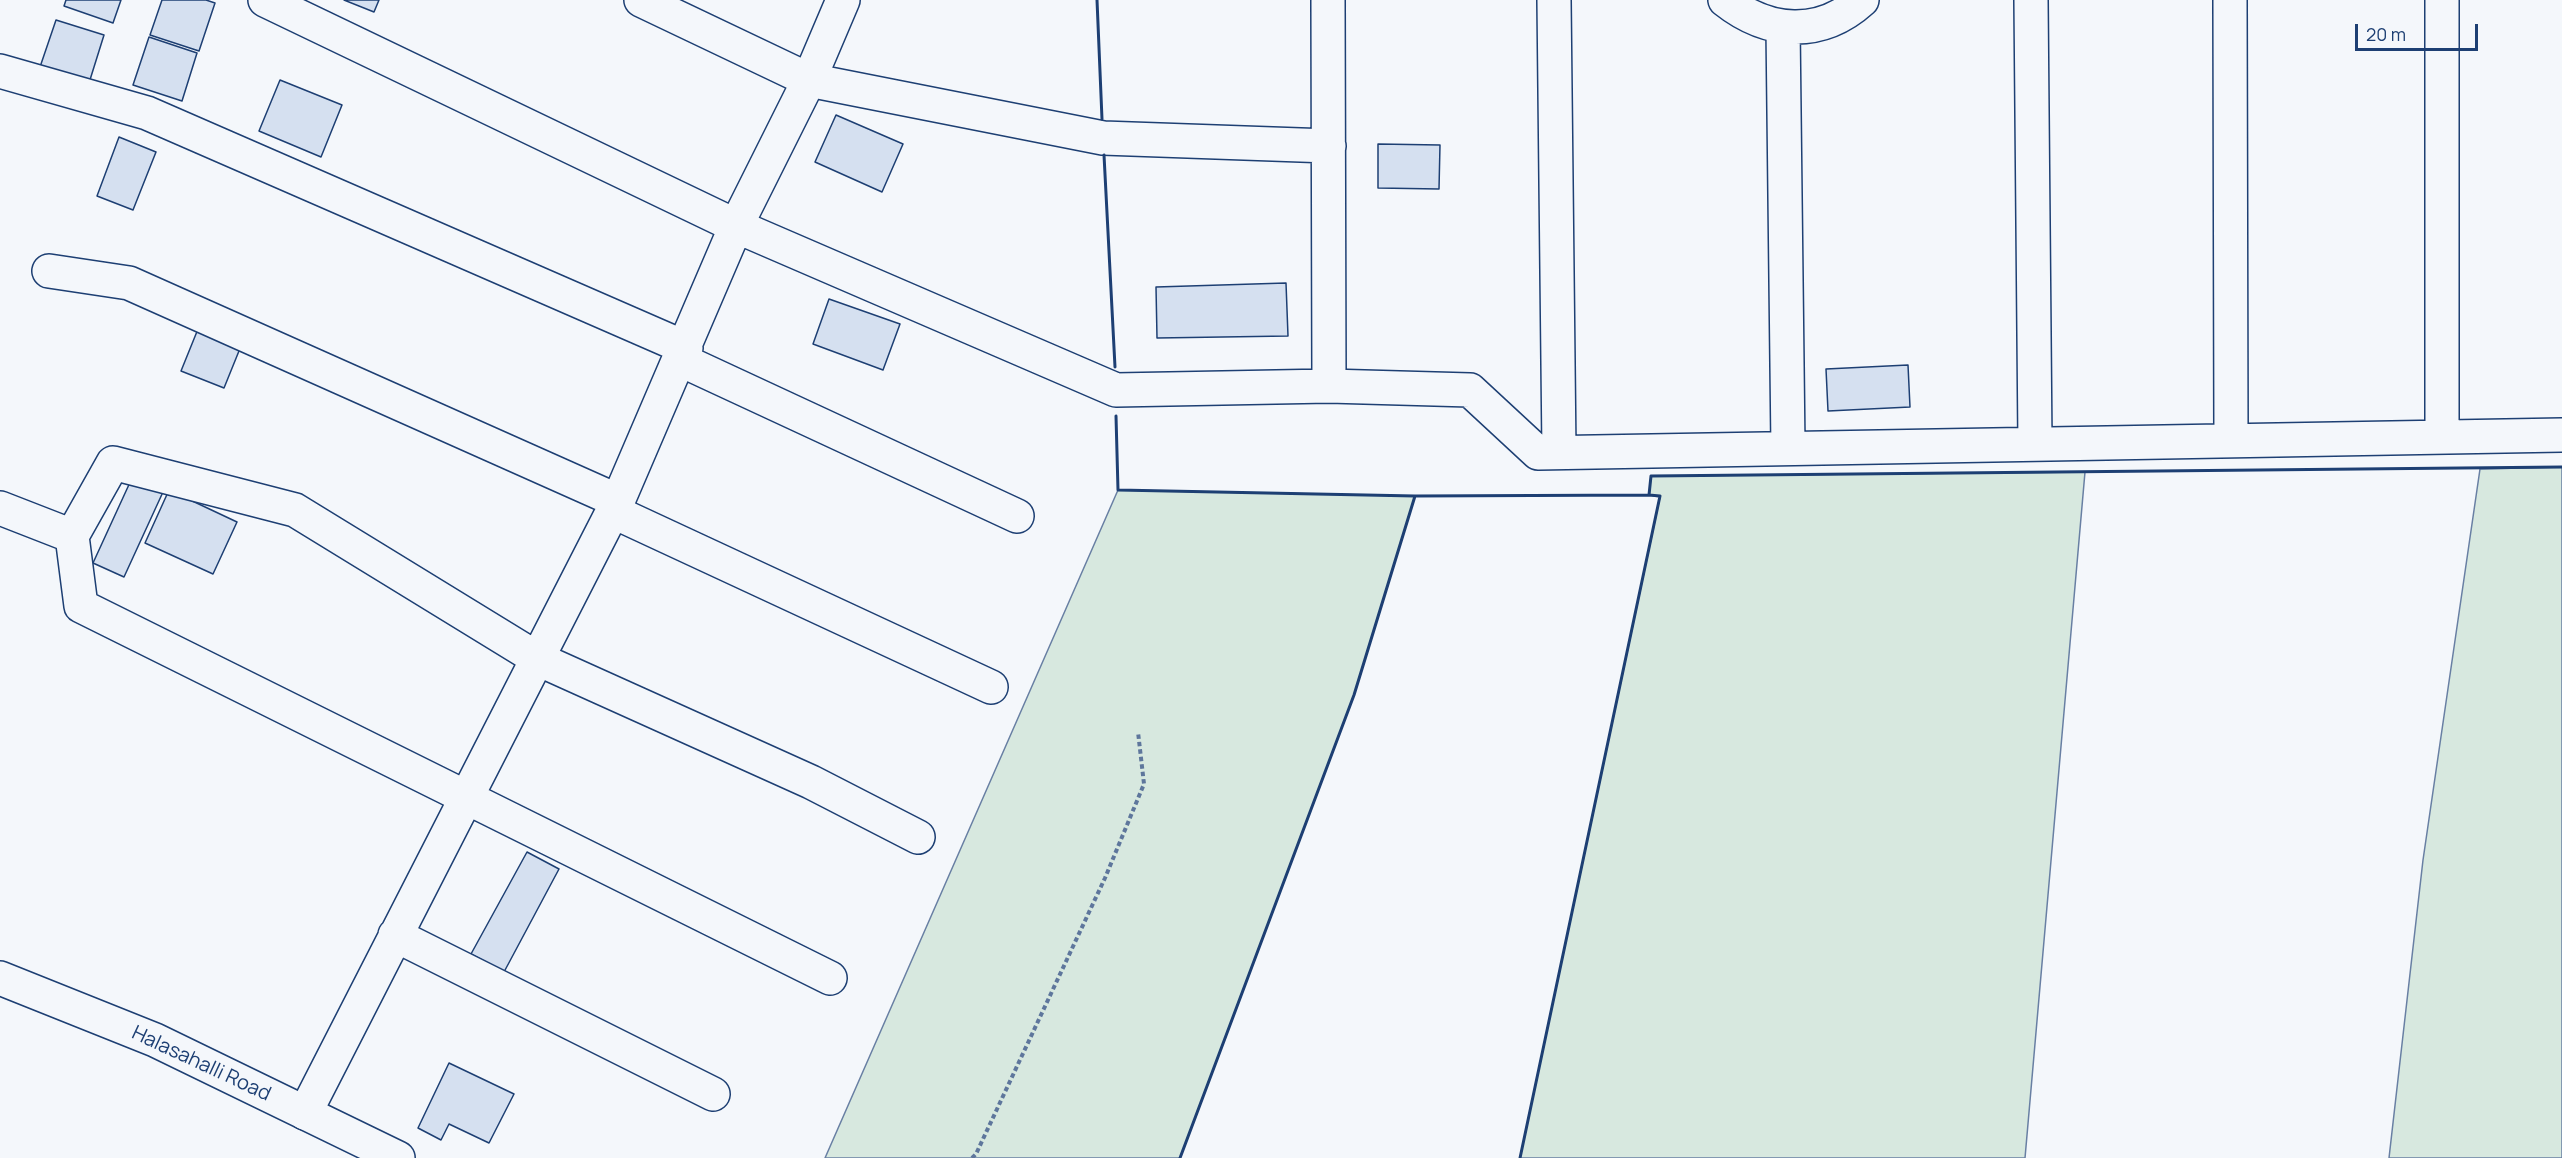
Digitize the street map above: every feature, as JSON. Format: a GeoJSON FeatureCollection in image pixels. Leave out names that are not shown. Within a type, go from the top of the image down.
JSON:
{"type":"FeatureCollection","features":[{"type":"Feature","properties":{"kind":"street"},"geometry":{"type":"LineString","coordinates":[[265,0],[736,226],[1116,390],[1329,386],[1470,390],[1538,453],[2562,435]]}},
{"type":"Feature","properties":{"kind":"street"},"geometry":{"type":"LineString","coordinates":[[641,0],[809,80],[1103,138],[1329,146]]}},
{"type":"Feature","properties":{"kind":"street"},"geometry":{"type":"LineString","coordinates":[[305,1113],[615,506],[683,354],[736,226],[809,80],[843,0]]}},
{"type":"Feature","properties":{"kind":"street"},"geometry":{"type":"LineString","coordinates":[[1328,0],[1329,386]]}},
{"type":"Feature","properties":{"kind":"street"},"geometry":{"type":"LineString","coordinates":[[1554,0],[1559,452]]}},
{"type":"Feature","properties":{"kind":"street"},"geometry":{"type":"LineString","coordinates":[[1725,0],[1753,19],[1783,27],[1817,26],[1848,13],[1862,0]]}},
{"type":"Feature","properties":{"kind":"street"},"geometry":{"type":"LineString","coordinates":[[2031,0],[2035,444]]}},
{"type":"Feature","properties":{"kind":"street"},"geometry":{"type":"LineString","coordinates":[[2230,0],[2231,440]]}},
{"type":"Feature","properties":{"kind":"street"},"geometry":{"type":"LineString","coordinates":[[2442,0],[2442,437]]}},
{"type":"Feature","properties":{"kind":"street"},"geometry":{"type":"LineString","coordinates":[[1783,27],[1788,448]]}},
{"type":"Feature","properties":{"kind":"street"},"geometry":{"type":"LineString","coordinates":[[0,70],[147,113],[683,354],[1017,516]]}},
{"type":"Feature","properties":{"kind":"street"},"geometry":{"type":"LineString","coordinates":[[49,271],[129,283],[615,506],[991,687]]}},
{"type":"Feature","properties":{"kind":"street"},"geometry":{"type":"LineString","coordinates":[[830,978],[81,606],[72,536],[113,463],[295,510],[538,659],[811,782],[918,837]]}},
{"type":"Feature","properties":{"kind":"street"},"geometry":{"type":"LineString","coordinates":[[0,508],[72,536]]}},
{"type":"Feature","properties":{"kind":"street"},"geometry":{"type":"LineString","coordinates":[[395,935],[713,1094]]}},
{"type":"Feature","properties":{"kind":"street","name":"Halasahalli Road"},"geometry":{"type":"LineString","coordinates":[[0,978],[155,1040],[398,1158]]}},
{"type":"Feature","properties":{"kind":"path"},"geometry":{"type":"LineString","coordinates":[[972,1158],[976,1154],[1105,878],[1144,784],[1138,732]]}},
{"type":"Feature","properties":{"kind":"shaded area"},"geometry":{"type":"Polygon","coordinates":[[[2562,467],[2562,1158],[2389,1158],[2423,860],[2480,469],[2562,467]]]}},
{"type":"Feature","properties":{"kind":"shaded area"},"geometry":{"type":"Polygon","coordinates":[[[2085,472],[2025,1158],[1520,1158],[1660,497],[1649,495],[1651,476],[2085,472]]]}},
{"type":"Feature","properties":{"kind":"shaded area"},"geometry":{"type":"Polygon","coordinates":[[[1118,490],[1415,496],[1354,695],[1180,1158],[825,1158],[1118,490]]]}},
{"type":"Feature","properties":{"kind":"building"},"geometry":{"type":"Polygon","coordinates":[[[66,0],[121,0],[113,23],[64,6],[66,0]]]}},
{"type":"Feature","properties":{"kind":"building"},"geometry":{"type":"Polygon","coordinates":[[[162,0],[206,0],[215,3],[199,51],[150,35],[162,0]]]}},
{"type":"Feature","properties":{"kind":"building"},"geometry":{"type":"Polygon","coordinates":[[[344,0],[379,0],[374,12],[344,0]]]}},
{"type":"Feature","properties":{"kind":"building"},"geometry":{"type":"Polygon","coordinates":[[[56,20],[104,35],[89,83],[40,67],[56,20]]]}},
{"type":"Feature","properties":{"kind":"building"},"geometry":{"type":"Polygon","coordinates":[[[149,37],[197,53],[182,101],[133,85],[149,37]]]}},
{"type":"Feature","properties":{"kind":"building"},"geometry":{"type":"Polygon","coordinates":[[[280,80],[342,105],[321,157],[259,131],[280,80]]]}},
{"type":"Feature","properties":{"kind":"building"},"geometry":{"type":"Polygon","coordinates":[[[836,115],[903,144],[882,192],[815,162],[836,115]]]}},
{"type":"Feature","properties":{"kind":"building"},"geometry":{"type":"Polygon","coordinates":[[[119,137],[156,152],[133,210],[97,196],[119,137]]]}},
{"type":"Feature","properties":{"kind":"building"},"geometry":{"type":"Polygon","coordinates":[[[1378,144],[1440,145],[1439,189],[1378,188],[1378,144]]]}},
{"type":"Feature","properties":{"kind":"building"},"geometry":{"type":"Polygon","coordinates":[[[1286,283],[1288,336],[1157,338],[1156,287],[1286,283]]]}},
{"type":"Feature","properties":{"kind":"building"},"geometry":{"type":"Polygon","coordinates":[[[829,299],[900,324],[883,370],[813,344],[829,299]]]}},
{"type":"Feature","properties":{"kind":"building"},"geometry":{"type":"Polygon","coordinates":[[[198,329],[241,346],[224,388],[181,371],[198,329]]]}},
{"type":"Feature","properties":{"kind":"building"},"geometry":{"type":"Polygon","coordinates":[[[1908,365],[1910,407],[1828,411],[1826,369],[1908,365]]]}},
{"type":"Feature","properties":{"kind":"building"},"geometry":{"type":"Polygon","coordinates":[[[132,478],[163,492],[124,577],[93,563],[132,478]]]}},
{"type":"Feature","properties":{"kind":"building"},"geometry":{"type":"Polygon","coordinates":[[[169,490],[237,522],[213,574],[145,543],[169,490]]]}},
{"type":"Feature","properties":{"kind":"building"},"geometry":{"type":"Polygon","coordinates":[[[527,852],[559,869],[504,972],[471,954],[527,852]]]}},
{"type":"Feature","properties":{"kind":"building"},"geometry":{"type":"Polygon","coordinates":[[[449,1063],[514,1094],[489,1143],[449,1124],[441,1140],[418,1128],[449,1063]]]}},
{"type":"Feature","properties":{"kind":"wall"},"geometry":{"type":"LineString","coordinates":[[1097,0],[1102,119]]}},
{"type":"Feature","properties":{"kind":"wall"},"geometry":{"type":"LineString","coordinates":[[1104,155],[1115,367]]}},
{"type":"Feature","properties":{"kind":"wall"},"geometry":{"type":"LineString","coordinates":[[1116,416],[1118,490],[1415,496],[1649,495],[1651,476],[2562,467]]}},
{"type":"Feature","properties":{"kind":"wall"},"geometry":{"type":"LineString","coordinates":[[1520,1158],[1660,496],[1649,495]]}},
{"type":"Feature","properties":{"kind":"wall"},"geometry":{"type":"LineString","coordinates":[[1180,1158],[1354,695],[1415,496]]}}]}
